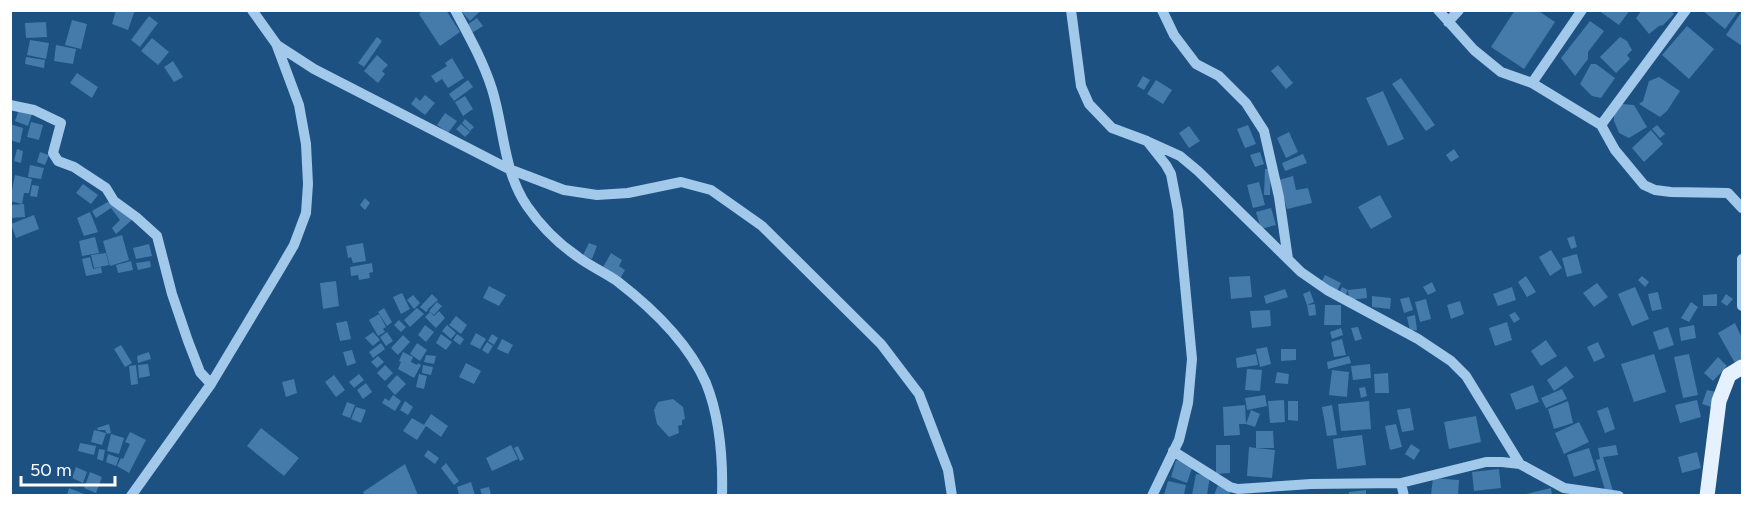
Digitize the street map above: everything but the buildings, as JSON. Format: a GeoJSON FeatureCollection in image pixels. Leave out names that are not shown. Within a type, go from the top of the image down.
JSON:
{"type":"FeatureCollection","features":[{"type":"Feature","properties":{"kind":"main road"},"geometry":{"type":"LineString","coordinates":[[1707,495],[1719,400],[1729,375],[1743,367]]}},
{"type":"Feature","properties":{"kind":"street"},"geometry":{"type":"LineString","coordinates":[[131,495],[211,384],[294,245],[306,213],[308,184],[306,144],[299,105],[276,45],[252,10]]}},
{"type":"Feature","properties":{"kind":"street"},"geometry":{"type":"LineString","coordinates":[[455,10],[475,45],[492,87],[501,123],[508,169],[525,204],[545,228],[577,257],[615,280],[647,305],[684,346],[706,383],[718,425],[723,475],[722,495]]}},
{"type":"Feature","properties":{"kind":"street"},"geometry":{"type":"LineString","coordinates":[[1071,10],[1081,86],[1089,104],[1112,128],[1180,156],[1300,272],[1328,290],[1418,339],[1451,361],[1466,376],[1520,464]]}},
{"type":"Feature","properties":{"kind":"street"},"geometry":{"type":"LineString","coordinates":[[1162,10],[1174,35],[1196,64],[1219,76],[1246,103],[1264,131],[1280,197],[1288,259]]}},
{"type":"Feature","properties":{"kind":"street"},"geometry":{"type":"LineString","coordinates":[[1438,10],[1474,50],[1501,72],[1532,83],[1553,94],[1601,125],[1615,150],[1644,185],[1655,190],[1671,192],[1728,193],[1743,208]]}},
{"type":"Feature","properties":{"kind":"street"},"geometry":{"type":"LineString","coordinates":[[1448,22],[1459,10]]}},
{"type":"Feature","properties":{"kind":"street"},"geometry":{"type":"LineString","coordinates":[[1532,83],[1582,10]]}},
{"type":"Feature","properties":{"kind":"street"},"geometry":{"type":"LineString","coordinates":[[1601,125],[1686,10]]}},
{"type":"Feature","properties":{"kind":"street"},"geometry":{"type":"LineString","coordinates":[[276,45],[314,69],[508,169],[564,190],[597,195],[628,193],[681,182],[711,190],[762,226],[881,344],[920,394],[948,470],[952,495]]}},
{"type":"Feature","properties":{"kind":"street"},"geometry":{"type":"LineString","coordinates":[[10,105],[34,110],[61,123],[53,153],[58,161],[74,167],[106,188],[114,201],[157,236],[172,294],[188,341],[200,372],[211,384]]}},
{"type":"Feature","properties":{"kind":"street"},"geometry":{"type":"LineString","coordinates":[[1147,141],[1171,174],[1178,211],[1192,359],[1179,440],[1152,495]]}},
{"type":"Feature","properties":{"kind":"street"},"geometry":{"type":"LineString","coordinates":[[1743,259],[1743,306]]}},
{"type":"Feature","properties":{"kind":"street"},"geometry":{"type":"LineString","coordinates":[[1173,451],[1230,487],[1238,489],[1311,484],[1401,483],[1486,462],[1520,464],[1564,488],[1619,495]]}},
{"type":"Feature","properties":{"kind":"street"},"geometry":{"type":"LineString","coordinates":[[1401,483],[1404,495]]}}]}
